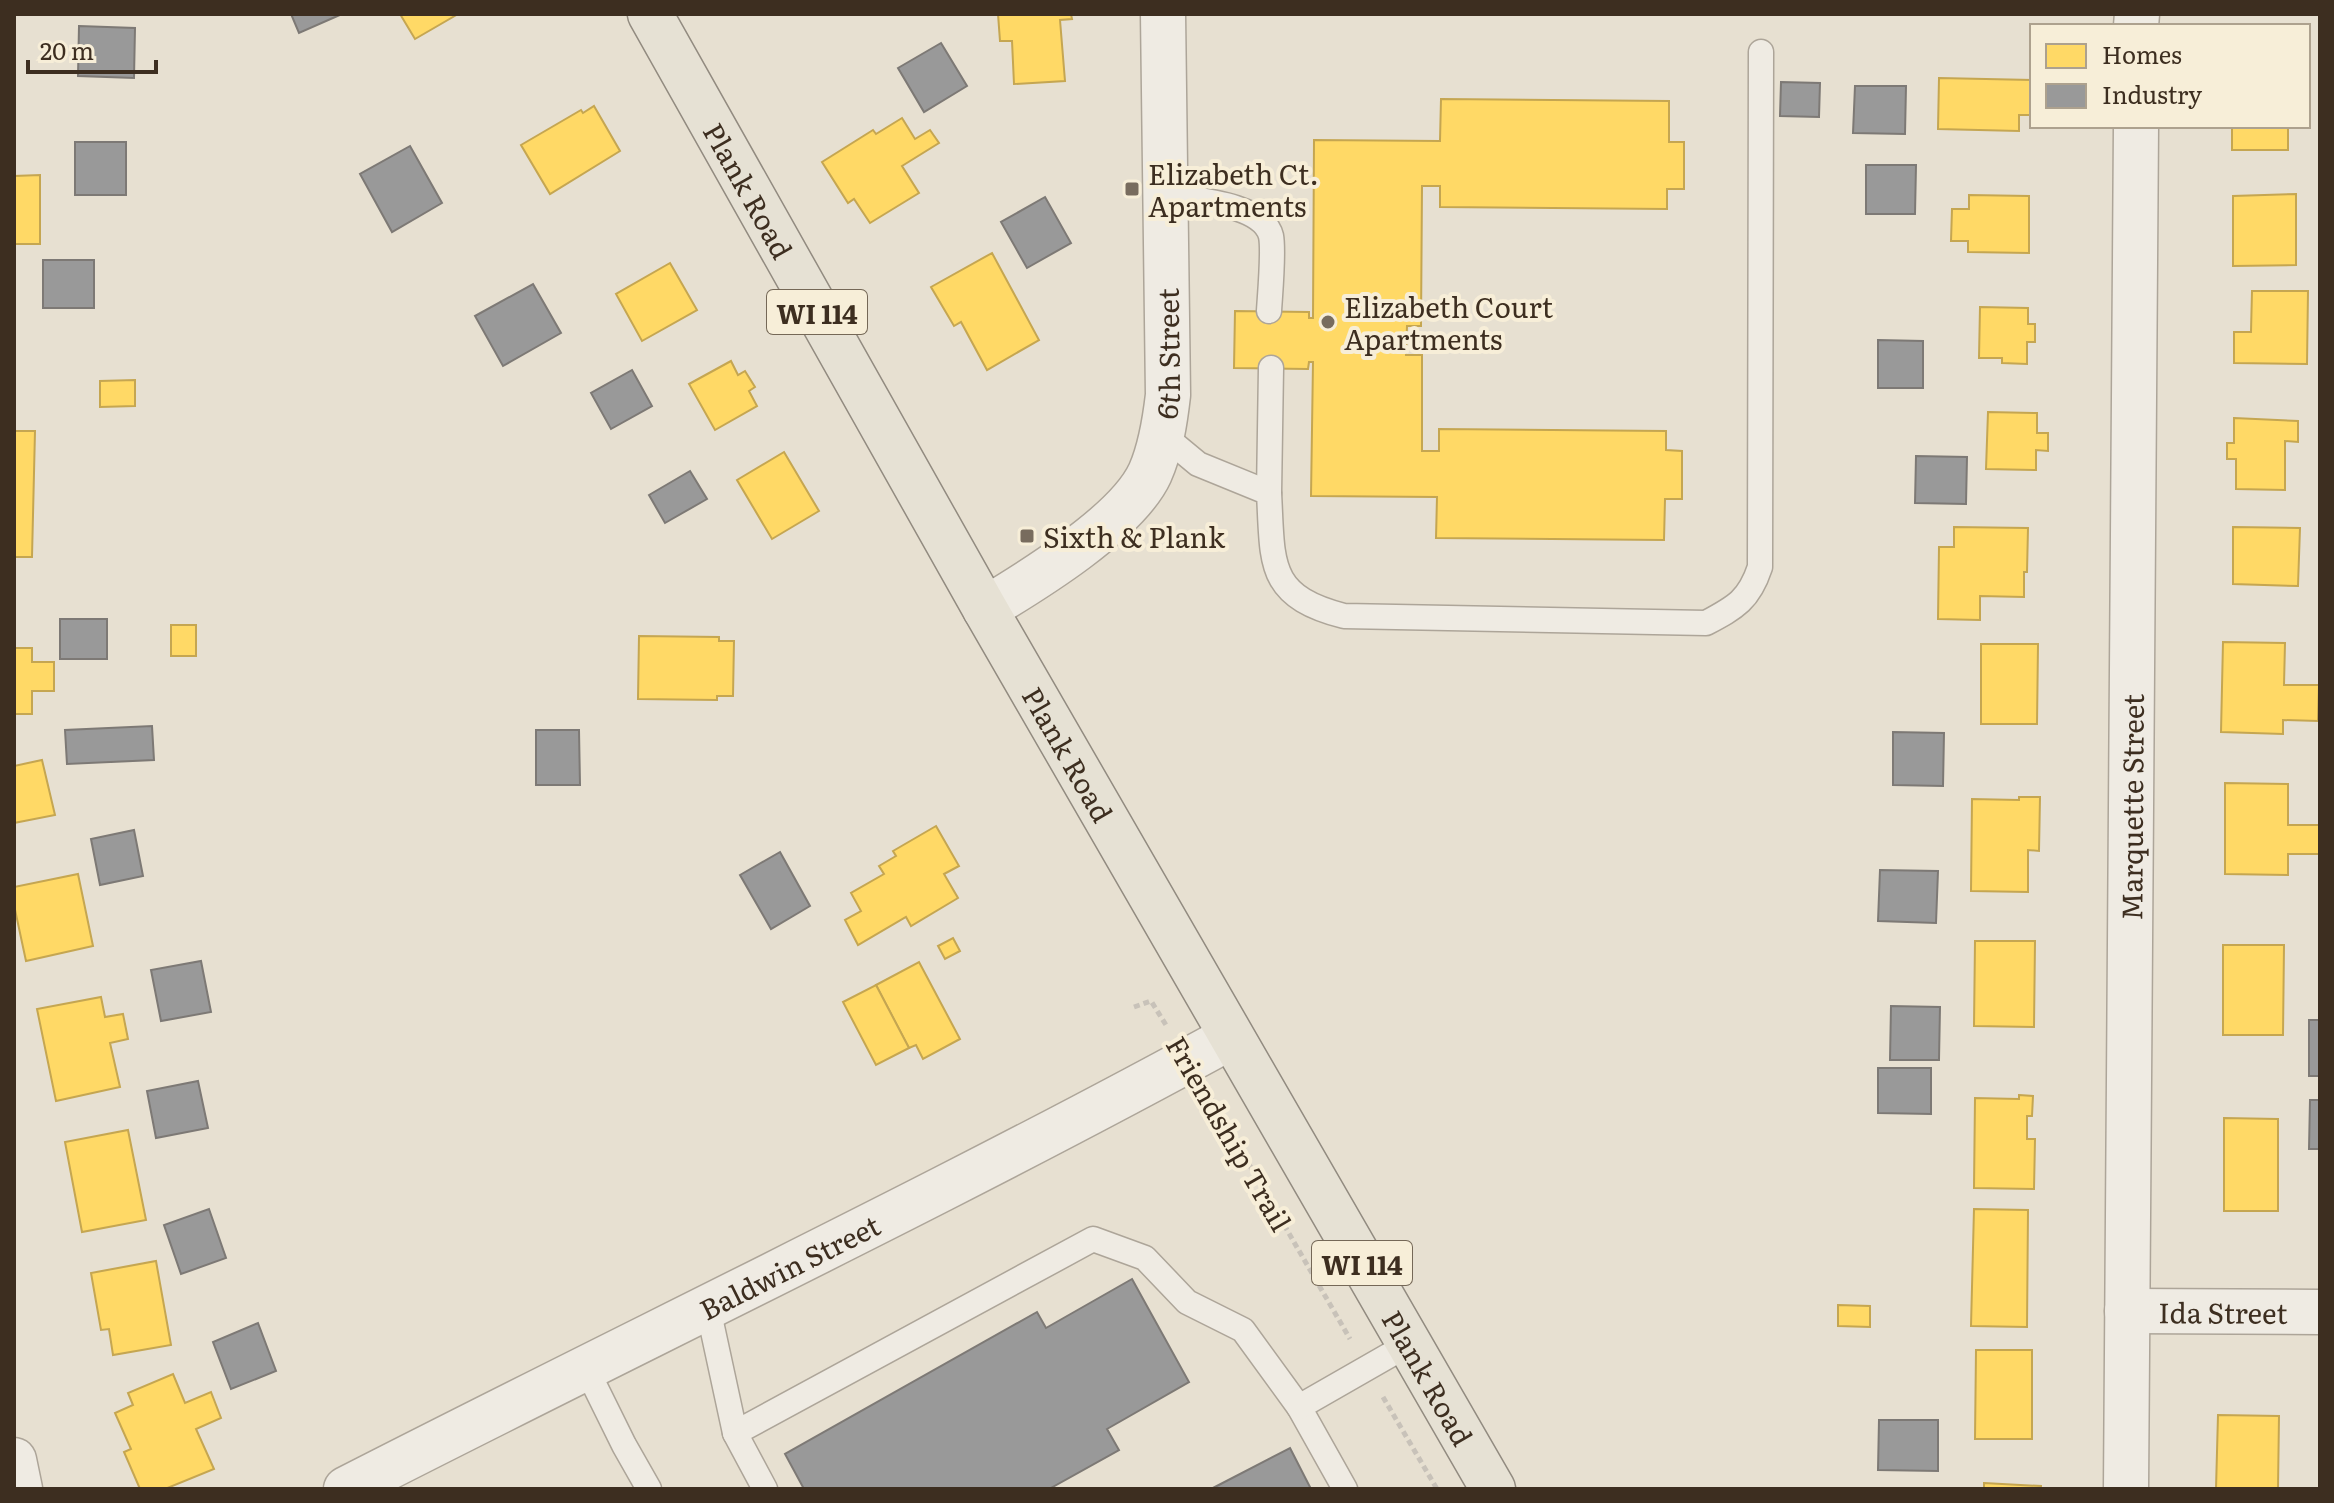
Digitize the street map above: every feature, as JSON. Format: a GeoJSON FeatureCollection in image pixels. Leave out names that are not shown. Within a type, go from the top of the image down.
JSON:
{"type":"FeatureCollection","features":[{"type":"Feature","properties":{"kind":"main road","name":"Plank Road"},"geometry":{"type":"LineString","coordinates":[[650,14],[985,609],[1493,1489]]}},
{"type":"Feature","properties":{"kind":"street","name":"6th Street"},"geometry":{"type":"LineString","coordinates":[[985,609],[1043,573],[1097,532],[1149,475],[1163,435],[1168,395],[1163,14]]}},
{"type":"Feature","properties":{"kind":"street","name":"Marquette Street"},"geometry":{"type":"LineString","coordinates":[[2126,1489],[2136,128]]}},
{"type":"Feature","properties":{"kind":"street","name":"Baldwin Street"},"geometry":{"type":"LineString","coordinates":[[346,1489],[585,1366],[708,1308],[1231,1037]]}},
{"type":"Feature","properties":{"kind":"street","name":"Ida Street"},"geometry":{"type":"LineString","coordinates":[[2127,1311],[2320,1312]]}},
{"type":"Feature","properties":{"kind":"street"},"geometry":{"type":"LineString","coordinates":[[14,1460],[20,1489]]}},
{"type":"Feature","properties":{"kind":"lane"},"geometry":{"type":"LineString","coordinates":[[1271,368],[1269,493],[1273,557],[1279,576],[1293,596],[1318,609],[1344,616],[1706,623],[1734,608],[1752,590],[1760,567],[1761,552],[1761,52]]}},
{"type":"Feature","properties":{"kind":"lane"},"geometry":{"type":"LineString","coordinates":[[1165,195],[1233,207],[1255,215],[1271,235],[1269,311]]}},
{"type":"Feature","properties":{"kind":"lane"},"geometry":{"type":"LineString","coordinates":[[1163,435],[1198,464],[1269,493]]}},
{"type":"Feature","properties":{"kind":"lane"},"geometry":{"type":"LineString","coordinates":[[735,1433],[1093,1239],[1145,1258],[1187,1302],[1243,1330],[1299,1407],[1345,1489]]}},
{"type":"Feature","properties":{"kind":"lane"},"geometry":{"type":"LineString","coordinates":[[708,1308],[735,1433],[765,1489]]}},
{"type":"Feature","properties":{"kind":"lane"},"geometry":{"type":"LineString","coordinates":[[1299,1407],[1409,1344]]}},
{"type":"Feature","properties":{"kind":"lane"},"geometry":{"type":"LineString","coordinates":[[585,1366],[649,1489]]}},
{"type":"Feature","properties":{"kind":"path","name":"Friendship Trail"},"geometry":{"type":"LineString","coordinates":[[1134,1007],[1151,1001],[1437,1489]]}},
{"type":"Feature","properties":{"kind":"building: Homes"},"geometry":{"type":"Polygon","coordinates":[[[400,14],[458,14],[415,39],[400,14]]]}},
{"type":"Feature","properties":{"kind":"building: Homes"},"geometry":{"type":"Polygon","coordinates":[[[998,14],[1071,14],[1072,19],[1060,20],[1065,81],[1014,84],[1012,41],[1000,41],[998,14]]]}},
{"type":"Feature","properties":{"kind":"building: Homes"},"geometry":{"type":"Polygon","coordinates":[[[1939,78],[2030,80],[2030,115],[2019,115],[2019,131],[1938,129],[1939,78]]]}},
{"type":"Feature","properties":{"kind":"building: Homes","name":"Elizabeth Court Apartments"},"geometry":{"type":"Polygon","coordinates":[[[1441,99],[1669,101],[1669,142],[1684,142],[1684,189],[1667,189],[1667,209],[1440,207],[1440,186],[1422,186],[1421,326],[1407,326],[1406,355],[1422,355],[1422,451],[1439,451],[1439,429],[1666,431],[1666,450],[1682,451],[1682,499],[1665,499],[1664,540],[1436,538],[1437,497],[1311,496],[1313,362],[1309,362],[1308,369],[1234,368],[1235,311],[1309,312],[1309,318],[1313,318],[1314,140],[1440,141],[1441,99]]]}},
{"type":"Feature","properties":{"kind":"building: Homes"},"geometry":{"type":"Polygon","coordinates":[[[594,106],[620,151],[550,194],[521,145],[581,110],[583,113],[594,106]]]}},
{"type":"Feature","properties":{"kind":"building: Homes"},"geometry":{"type":"Polygon","coordinates":[[[902,118],[915,139],[930,130],[939,143],[902,166],[919,193],[870,223],[854,199],[848,203],[822,162],[873,130],[876,134],[902,118]]]}},
{"type":"Feature","properties":{"kind":"building: Homes"},"geometry":{"type":"Polygon","coordinates":[[[2232,128],[2288,128],[2288,150],[2232,150],[2232,128]]]}},
{"type":"Feature","properties":{"kind":"building: Homes"},"geometry":{"type":"Polygon","coordinates":[[[40,175],[40,244],[14,244],[14,176],[40,175]]]}},
{"type":"Feature","properties":{"kind":"building: Homes"},"geometry":{"type":"Polygon","coordinates":[[[2296,194],[2296,265],[2233,266],[2233,196],[2296,194]]]}},
{"type":"Feature","properties":{"kind":"building: Homes"},"geometry":{"type":"Polygon","coordinates":[[[1969,195],[2029,196],[2029,253],[1968,252],[1968,241],[1951,241],[1952,209],[1969,209],[1969,195]]]}},
{"type":"Feature","properties":{"kind":"building: Homes"},"geometry":{"type":"Polygon","coordinates":[[[992,253],[1039,340],[987,370],[961,322],[954,326],[931,287],[992,253]]]}},
{"type":"Feature","properties":{"kind":"building: Homes"},"geometry":{"type":"Polygon","coordinates":[[[670,263],[697,310],[642,341],[616,294],[670,263]]]}},
{"type":"Feature","properties":{"kind":"building: Homes"},"geometry":{"type":"Polygon","coordinates":[[[2252,291],[2308,291],[2307,364],[2234,363],[2234,332],[2251,332],[2252,291]]]}},
{"type":"Feature","properties":{"kind":"building: Homes"},"geometry":{"type":"Polygon","coordinates":[[[1980,307],[2028,308],[2028,324],[2035,324],[2035,342],[2027,342],[2027,364],[2002,363],[2002,358],[1979,358],[1980,307]]]}},
{"type":"Feature","properties":{"kind":"building: Homes"},"geometry":{"type":"Polygon","coordinates":[[[731,361],[738,375],[745,371],[755,387],[749,391],[757,406],[715,430],[689,384],[731,361]]]}},
{"type":"Feature","properties":{"kind":"building: Homes"},"geometry":{"type":"Polygon","coordinates":[[[135,380],[135,406],[100,407],[100,381],[135,380]]]}},
{"type":"Feature","properties":{"kind":"building: Homes"},"geometry":{"type":"Polygon","coordinates":[[[1988,412],[2037,413],[2037,433],[2048,433],[2048,451],[2036,450],[2036,470],[1986,469],[1988,412]]]}},
{"type":"Feature","properties":{"kind":"building: Homes"},"geometry":{"type":"Polygon","coordinates":[[[2234,418],[2298,421],[2298,442],[2285,441],[2285,490],[2236,489],[2236,459],[2227,459],[2227,443],[2234,443],[2234,418]]]}},
{"type":"Feature","properties":{"kind":"building: Homes"},"geometry":{"type":"Polygon","coordinates":[[[14,431],[35,431],[32,557],[14,557],[14,431]]]}},
{"type":"Feature","properties":{"kind":"building: Homes"},"geometry":{"type":"Polygon","coordinates":[[[784,452],[819,511],[772,539],[737,480],[784,452]]]}},
{"type":"Feature","properties":{"kind":"building: Homes"},"geometry":{"type":"Polygon","coordinates":[[[1954,527],[2028,528],[2024,597],[1980,596],[1980,620],[1938,619],[1939,547],[1954,547],[1954,527]]]}},
{"type":"Feature","properties":{"kind":"building: Homes"},"geometry":{"type":"Polygon","coordinates":[[[2233,527],[2300,528],[2298,586],[2233,584],[2233,527]]]}},
{"type":"Feature","properties":{"kind":"building: Homes"},"geometry":{"type":"Polygon","coordinates":[[[171,625],[196,625],[196,656],[171,656],[171,625]]]}},
{"type":"Feature","properties":{"kind":"building: Homes"},"geometry":{"type":"Polygon","coordinates":[[[639,636],[719,637],[719,641],[734,641],[733,696],[717,696],[717,700],[638,699],[639,636]]]}},
{"type":"Feature","properties":{"kind":"building: Homes"},"geometry":{"type":"Polygon","coordinates":[[[2223,642],[2285,643],[2284,685],[2319,685],[2318,721],[2283,720],[2283,734],[2221,732],[2223,642]]]}},
{"type":"Feature","properties":{"kind":"building: Homes"},"geometry":{"type":"Polygon","coordinates":[[[1981,644],[2038,644],[2037,724],[1981,724],[1981,644]]]}},
{"type":"Feature","properties":{"kind":"building: Homes"},"geometry":{"type":"Polygon","coordinates":[[[14,648],[32,648],[32,662],[54,662],[54,691],[32,691],[32,714],[14,714],[14,648]]]}},
{"type":"Feature","properties":{"kind":"building: Homes"},"geometry":{"type":"Polygon","coordinates":[[[42,760],[55,815],[14,823],[14,766],[42,760]]]}},
{"type":"Feature","properties":{"kind":"building: Homes"},"geometry":{"type":"Polygon","coordinates":[[[2225,783],[2288,784],[2288,825],[2320,825],[2320,854],[2288,854],[2288,875],[2225,874],[2225,783]]]}},
{"type":"Feature","properties":{"kind":"building: Homes"},"geometry":{"type":"Polygon","coordinates":[[[2019,797],[2040,797],[2039,851],[2028,850],[2028,892],[1971,891],[1972,799],[2019,800],[2019,797]]]}},
{"type":"Feature","properties":{"kind":"building: Homes"},"geometry":{"type":"Polygon","coordinates":[[[936,826],[959,866],[944,874],[958,898],[911,926],[906,917],[858,945],[845,920],[861,911],[851,893],[884,874],[879,866],[896,856],[893,851],[936,826]]]}},
{"type":"Feature","properties":{"kind":"building: Homes"},"geometry":{"type":"Polygon","coordinates":[[[78,874],[93,946],[26,961],[14,905],[14,887],[78,874]]]}},
{"type":"Feature","properties":{"kind":"building: Homes"},"geometry":{"type":"Polygon","coordinates":[[[953,938],[960,951],[945,959],[938,946],[953,938]]]}},
{"type":"Feature","properties":{"kind":"building: Homes"},"geometry":{"type":"Polygon","coordinates":[[[1975,941],[2035,941],[2034,1027],[1974,1026],[1975,941]]]}},
{"type":"Feature","properties":{"kind":"building: Homes"},"geometry":{"type":"Polygon","coordinates":[[[2223,945],[2284,945],[2283,1035],[2223,1035],[2223,945]]]}},
{"type":"Feature","properties":{"kind":"building: Homes"},"geometry":{"type":"Polygon","coordinates":[[[919,962],[960,1039],[923,1059],[916,1045],[909,1048],[876,985],[919,962]]]}},
{"type":"Feature","properties":{"kind":"building: Homes"},"geometry":{"type":"Polygon","coordinates":[[[876,985],[909,1048],[876,1065],[843,1002],[876,985]]]}},
{"type":"Feature","properties":{"kind":"building: Homes"},"geometry":{"type":"Polygon","coordinates":[[[101,997],[105,1017],[123,1014],[128,1039],[110,1043],[120,1087],[56,1101],[37,1009],[101,997]]]}},
{"type":"Feature","properties":{"kind":"building: Homes"},"geometry":{"type":"Polygon","coordinates":[[[2019,1095],[2033,1096],[2032,1116],[2027,1116],[2027,1139],[2035,1139],[2034,1189],[1974,1188],[1975,1098],[2019,1099],[2019,1095]]]}},
{"type":"Feature","properties":{"kind":"building: Homes"},"geometry":{"type":"Polygon","coordinates":[[[2224,1118],[2278,1119],[2278,1211],[2224,1211],[2224,1118]]]}},
{"type":"Feature","properties":{"kind":"building: Homes"},"geometry":{"type":"Polygon","coordinates":[[[128,1130],[146,1220],[82,1232],[65,1142],[128,1130]]]}},
{"type":"Feature","properties":{"kind":"building: Homes"},"geometry":{"type":"Polygon","coordinates":[[[1974,1209],[2028,1210],[2027,1327],[1971,1326],[1974,1209]]]}},
{"type":"Feature","properties":{"kind":"building: Homes"},"geometry":{"type":"Polygon","coordinates":[[[156,1261],[171,1345],[113,1355],[109,1329],[101,1330],[91,1273],[156,1261]]]}},
{"type":"Feature","properties":{"kind":"building: Homes"},"geometry":{"type":"Polygon","coordinates":[[[1838,1305],[1870,1306],[1870,1327],[1838,1326],[1838,1305]]]}},
{"type":"Feature","properties":{"kind":"building: Homes"},"geometry":{"type":"Polygon","coordinates":[[[1976,1350],[2032,1350],[2032,1439],[1975,1439],[1976,1350]]]}},
{"type":"Feature","properties":{"kind":"building: Homes"},"geometry":{"type":"Polygon","coordinates":[[[173,1374],[185,1403],[211,1392],[221,1418],[196,1429],[214,1469],[165,1489],[140,1489],[124,1452],[131,1449],[115,1413],[133,1405],[128,1393],[173,1374]]]}},
{"type":"Feature","properties":{"kind":"building: Homes"},"geometry":{"type":"Polygon","coordinates":[[[2218,1415],[2279,1416],[2278,1489],[2216,1489],[2218,1415]]]}},
{"type":"Feature","properties":{"kind":"building: Homes"},"geometry":{"type":"Polygon","coordinates":[[[1984,1483],[2041,1486],[2041,1489],[1984,1489],[1984,1483]]]}},
{"type":"Feature","properties":{"kind":"building: Industry"},"geometry":{"type":"Polygon","coordinates":[[[291,14],[342,14],[299,33],[291,14]]]}},
{"type":"Feature","properties":{"kind":"building: Industry"},"geometry":{"type":"Polygon","coordinates":[[[79,26],[135,28],[134,78],[78,76],[79,26]]]}},
{"type":"Feature","properties":{"kind":"building: Industry"},"geometry":{"type":"Polygon","coordinates":[[[941,43],[967,86],[924,112],[898,68],[941,43]]]}},
{"type":"Feature","properties":{"kind":"building: Industry"},"geometry":{"type":"Polygon","coordinates":[[[1781,82],[1820,83],[1819,117],[1780,116],[1781,82]]]}},
{"type":"Feature","properties":{"kind":"building: Industry"},"geometry":{"type":"Polygon","coordinates":[[[1855,86],[1906,86],[1905,134],[1853,133],[1855,86]]]}},
{"type":"Feature","properties":{"kind":"building: Industry"},"geometry":{"type":"Polygon","coordinates":[[[75,142],[126,142],[126,195],[75,195],[75,142]]]}},
{"type":"Feature","properties":{"kind":"building: Industry"},"geometry":{"type":"Polygon","coordinates":[[[410,146],[442,203],[392,232],[360,174],[410,146]]]}},
{"type":"Feature","properties":{"kind":"building: Industry"},"geometry":{"type":"Polygon","coordinates":[[[1866,165],[1916,165],[1915,214],[1866,214],[1866,165]]]}},
{"type":"Feature","properties":{"kind":"building: Industry"},"geometry":{"type":"Polygon","coordinates":[[[1045,197],[1071,243],[1027,268],[1001,222],[1045,197]]]}},
{"type":"Feature","properties":{"kind":"building: Industry"},"geometry":{"type":"Polygon","coordinates":[[[43,260],[94,260],[94,308],[43,308],[43,260]]]}},
{"type":"Feature","properties":{"kind":"building: Industry"},"geometry":{"type":"Polygon","coordinates":[[[533,284],[561,333],[503,366],[475,316],[533,284]]]}},
{"type":"Feature","properties":{"kind":"building: Industry"},"geometry":{"type":"Polygon","coordinates":[[[1878,340],[1923,341],[1923,388],[1878,388],[1878,340]]]}},
{"type":"Feature","properties":{"kind":"building: Industry"},"geometry":{"type":"Polygon","coordinates":[[[632,370],[652,406],[611,429],[591,393],[632,370]]]}},
{"type":"Feature","properties":{"kind":"building: Industry"},"geometry":{"type":"Polygon","coordinates":[[[1916,456],[1967,457],[1966,504],[1915,503],[1916,456]]]}},
{"type":"Feature","properties":{"kind":"building: Industry"},"geometry":{"type":"Polygon","coordinates":[[[690,471],[707,499],[665,523],[649,495],[690,471]]]}},
{"type":"Feature","properties":{"kind":"building: Industry"},"geometry":{"type":"Polygon","coordinates":[[[60,619],[107,619],[107,659],[60,659],[60,619]]]}},
{"type":"Feature","properties":{"kind":"building: Industry"},"geometry":{"type":"Polygon","coordinates":[[[152,726],[154,760],[67,764],[65,730],[152,726]]]}},
{"type":"Feature","properties":{"kind":"building: Industry"},"geometry":{"type":"Polygon","coordinates":[[[536,730],[579,730],[580,785],[536,785],[536,730]]]}},
{"type":"Feature","properties":{"kind":"building: Industry"},"geometry":{"type":"Polygon","coordinates":[[[1893,732],[1944,733],[1943,786],[1893,785],[1893,732]]]}},
{"type":"Feature","properties":{"kind":"building: Industry"},"geometry":{"type":"Polygon","coordinates":[[[134,830],[143,876],[100,885],[91,839],[134,830]]]}},
{"type":"Feature","properties":{"kind":"building: Industry"},"geometry":{"type":"Polygon","coordinates":[[[780,852],[810,906],[771,929],[740,875],[780,852]]]}},
{"type":"Feature","properties":{"kind":"building: Industry"},"geometry":{"type":"Polygon","coordinates":[[[1880,870],[1938,871],[1936,923],[1878,921],[1880,870]]]}},
{"type":"Feature","properties":{"kind":"building: Industry"},"geometry":{"type":"Polygon","coordinates":[[[201,961],[211,1012],[161,1021],[151,970],[201,961]]]}},
{"type":"Feature","properties":{"kind":"building: Industry"},"geometry":{"type":"Polygon","coordinates":[[[1891,1006],[1940,1007],[1939,1060],[1890,1060],[1891,1006]]]}},
{"type":"Feature","properties":{"kind":"building: Industry"},"geometry":{"type":"Polygon","coordinates":[[[2309,1020],[2320,1020],[2320,1076],[2309,1076],[2309,1020]]]}},
{"type":"Feature","properties":{"kind":"building: Industry"},"geometry":{"type":"Polygon","coordinates":[[[1878,1068],[1931,1068],[1931,1114],[1878,1113],[1878,1068]]]}},
{"type":"Feature","properties":{"kind":"building: Industry"},"geometry":{"type":"Polygon","coordinates":[[[198,1081],[208,1128],[156,1138],[147,1091],[198,1081]]]}},
{"type":"Feature","properties":{"kind":"building: Industry"},"geometry":{"type":"Polygon","coordinates":[[[2310,1100],[2320,1100],[2320,1149],[2309,1149],[2310,1100]]]}},
{"type":"Feature","properties":{"kind":"building: Industry"},"geometry":{"type":"Polygon","coordinates":[[[209,1209],[226,1258],[181,1274],[164,1225],[209,1209]]]}},
{"type":"Feature","properties":{"kind":"building: Industry"},"geometry":{"type":"Polygon","coordinates":[[[1132,1279],[1189,1382],[1107,1429],[1119,1450],[1049,1489],[804,1489],[785,1454],[1037,1312],[1046,1328],[1132,1279]]]}},
{"type":"Feature","properties":{"kind":"building: Industry"},"geometry":{"type":"Polygon","coordinates":[[[258,1323],[276,1371],[231,1389],[213,1342],[258,1323]]]}},
{"type":"Feature","properties":{"kind":"building: Industry"},"geometry":{"type":"Polygon","coordinates":[[[1879,1420],[1938,1420],[1938,1471],[1878,1470],[1879,1420]]]}},
{"type":"Feature","properties":{"kind":"building: Industry"},"geometry":{"type":"Polygon","coordinates":[[[1290,1448],[1311,1489],[1211,1489],[1290,1448]]]}},
{"type":"Feature","properties":{"kind":"place","name":"Elizabeth Ct. Apartments"},"geometry":{"type":"Point","coordinates":[1132,189]}},
{"type":"Feature","properties":{"kind":"place","name":"Elizabeth Court Apartments"},"geometry":{"type":"Point","coordinates":[1328,322]}},
{"type":"Feature","properties":{"kind":"place","name":"Sixth & Plank"},"geometry":{"type":"Point","coordinates":[1027,536]}}]}
